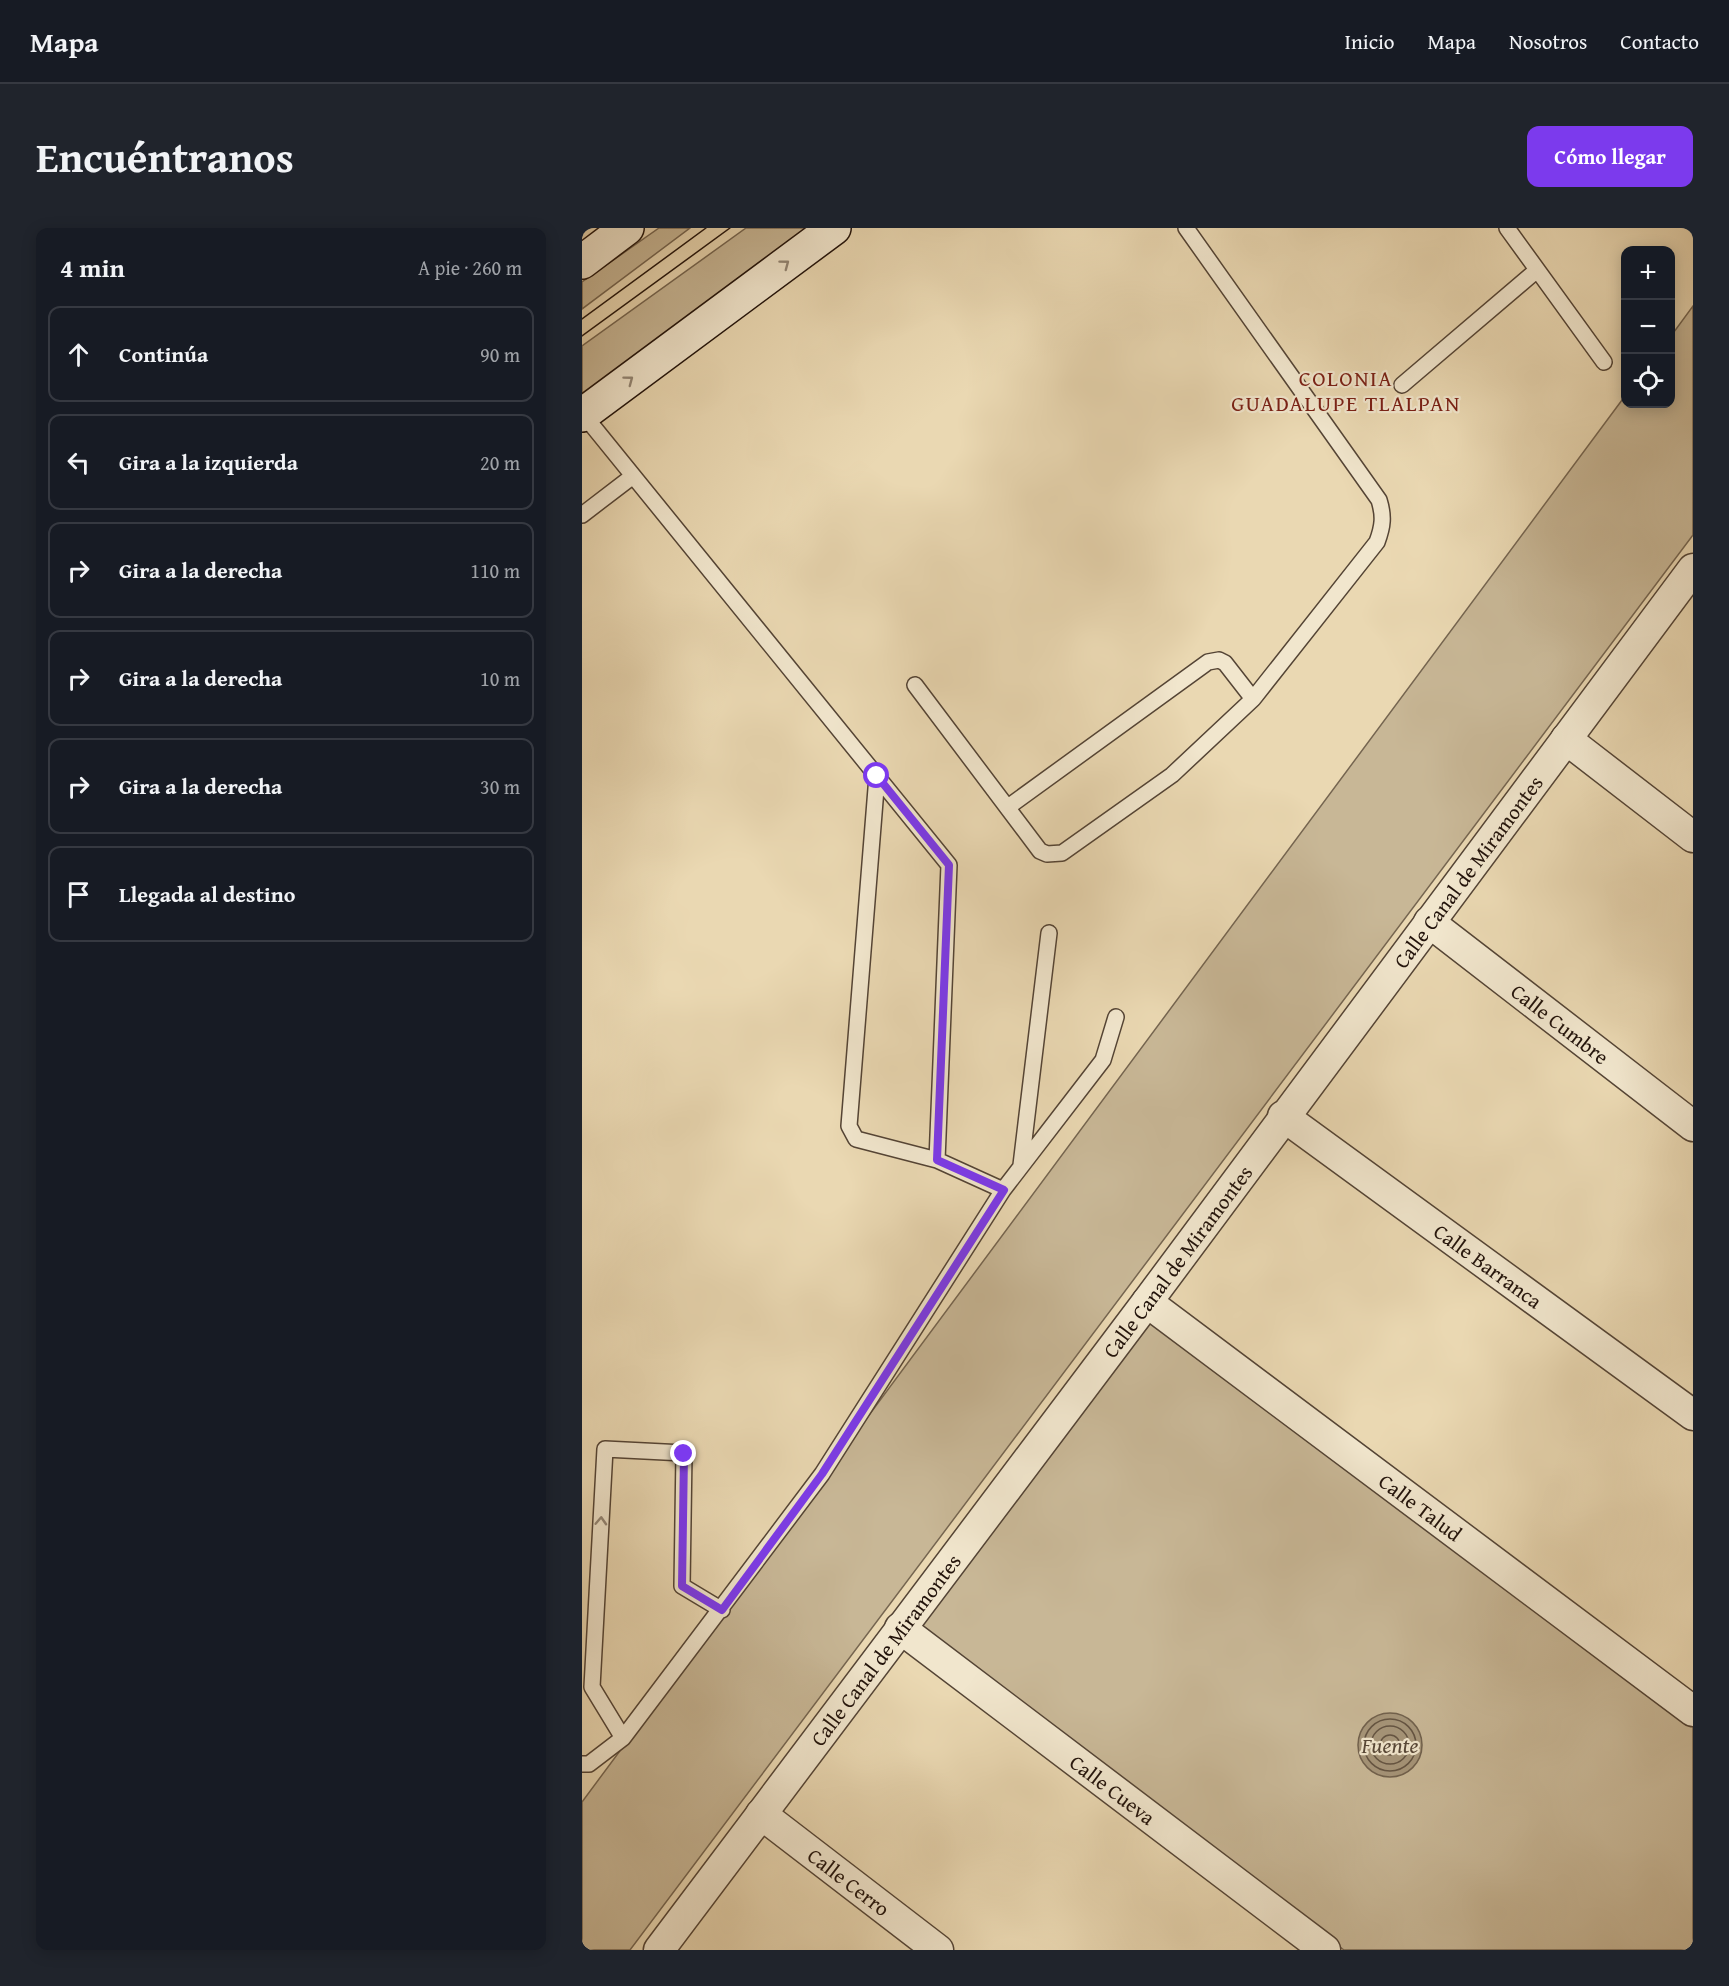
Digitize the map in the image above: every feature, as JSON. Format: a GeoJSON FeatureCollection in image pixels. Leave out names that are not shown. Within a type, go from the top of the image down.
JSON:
{"type":"FeatureCollection","features":[{"type":"Feature","properties":{"kind":"main road"},"geometry":{"type":"LineString","coordinates":[[582,261],[627,228]]}},
{"type":"Feature","properties":{"kind":"main road"},"geometry":{"type":"LineString","coordinates":[[583,415],[834,228]]}},
{"type":"Feature","properties":{"kind":"street","name":"Calle Canal de Miramontes"},"geometry":{"type":"LineString","coordinates":[[659,1950],[1147,1302],[1283,1116],[1693,568]]}},
{"type":"Feature","properties":{"kind":"street"},"geometry":{"type":"LineString","coordinates":[[1566,739],[1693,837]]}},
{"type":"Feature","properties":{"kind":"street","name":"Calle Cumbre"},"geometry":{"type":"LineString","coordinates":[[1429,922],[1693,1126]]}},
{"type":"Feature","properties":{"kind":"street","name":"Calle Barranca"},"geometry":{"type":"LineString","coordinates":[[1283,1116],[1693,1414]]}},
{"type":"Feature","properties":{"kind":"street","name":"Calle Talud"},"geometry":{"type":"LineString","coordinates":[[1147,1302],[1693,1711]]}},
{"type":"Feature","properties":{"kind":"street","name":"Calle Cueva"},"geometry":{"type":"LineString","coordinates":[[900,1628],[1325,1950]]}},
{"type":"Feature","properties":{"kind":"street","name":"Calle Cerro"},"geometry":{"type":"LineString","coordinates":[[761,1814],[938,1950]]}},
{"type":"Feature","properties":{"kind":"lane"},"geometry":{"type":"LineString","coordinates":[[915,684],[1040,851],[1047,854],[1062,852],[1172,775],[1253,699],[1377,542],[1383,528],[1383,514],[1379,500],[1186,228]]}},
{"type":"Feature","properties":{"kind":"lane"},"geometry":{"type":"LineString","coordinates":[[1507,228],[1604,362]]}},
{"type":"Feature","properties":{"kind":"lane"},"geometry":{"type":"LineString","coordinates":[[1401,385],[1537,270]]}},
{"type":"Feature","properties":{"kind":"lane"},"geometry":{"type":"LineString","coordinates":[[583,415],[949,865],[937,1160]]}},
{"type":"Feature","properties":{"kind":"lane"},"geometry":{"type":"LineString","coordinates":[[582,515],[633,476]]}},
{"type":"Feature","properties":{"kind":"lane"},"geometry":{"type":"LineString","coordinates":[[1008,807],[1208,662],[1219,660],[1225,663],[1253,699]]}},
{"type":"Feature","properties":{"kind":"lane"},"geometry":{"type":"LineString","coordinates":[[877,776],[849,1126],[856,1139],[937,1160],[1004,1190]]}},
{"type":"Feature","properties":{"kind":"lane"},"geometry":{"type":"LineString","coordinates":[[1021,1167],[1049,933]]}},
{"type":"Feature","properties":{"kind":"lane"},"geometry":{"type":"LineString","coordinates":[[582,1764],[589,1764],[624,1738],[822,1474],[1004,1190],[1103,1060],[1116,1017]]}},
{"type":"Feature","properties":{"kind":"lane"},"geometry":{"type":"LineString","coordinates":[[624,1738],[592,1686],[605,1449],[684,1454],[682,1586],[722,1610]]}},
{"type":"Feature","properties":{"kind":"shaded area"},"geometry":{"type":"Polygon","coordinates":[[[659,228],[690,228],[582,309],[582,282],[659,228]]]}},
{"type":"Feature","properties":{"kind":"shaded area"},"geometry":{"type":"Polygon","coordinates":[[[746,228],[813,228],[582,397],[582,346],[746,228]]]}},
{"type":"Feature","properties":{"kind":"shaded area"},"geometry":{"type":"Polygon","coordinates":[[[1693,306],[1693,535],[630,1950],[582,1950],[582,1802],[1621,401],[1621,408],[1675,408],[1675,331],[1693,306]]]}},
{"type":"Feature","properties":{"kind":"shaded area"},"geometry":{"type":"Polygon","coordinates":[[[1152,1314],[1693,1727],[1693,1950],[1344,1950],[915,1626],[1152,1314]]]}},
{"type":"Feature","properties":{"kind":"water","name":"Fuente"},"geometry":{"type":"Polygon","coordinates":[[[1384,1713],[1396,1713],[1413,1722],[1420,1733],[1422,1745],[1420,1757],[1413,1768],[1396,1777],[1384,1777],[1372,1772],[1363,1763],[1358,1751],[1358,1739],[1363,1727],[1372,1718],[1384,1713]]]}},
{"type":"Feature","properties":{"kind":"tram line"},"geometry":{"type":"LineString","coordinates":[[582,319],[706,228]]}},
{"type":"Feature","properties":{"kind":"tram line"},"geometry":{"type":"LineString","coordinates":[[582,336],[730,228]]}},
{"type":"Feature","properties":{"kind":"district","name":"COLONIA GUADALUPE TLALPAN"},"geometry":{"type":"Point","coordinates":[1346,390]}},
{"type":"Feature","properties":{"kind":"route"},"geometry":{"type":"LineString","coordinates":[[684,1454],[682,1586],[722,1610],[822,1474],[1004,1190],[937,1160],[949,865],[877,776]]}}]}
